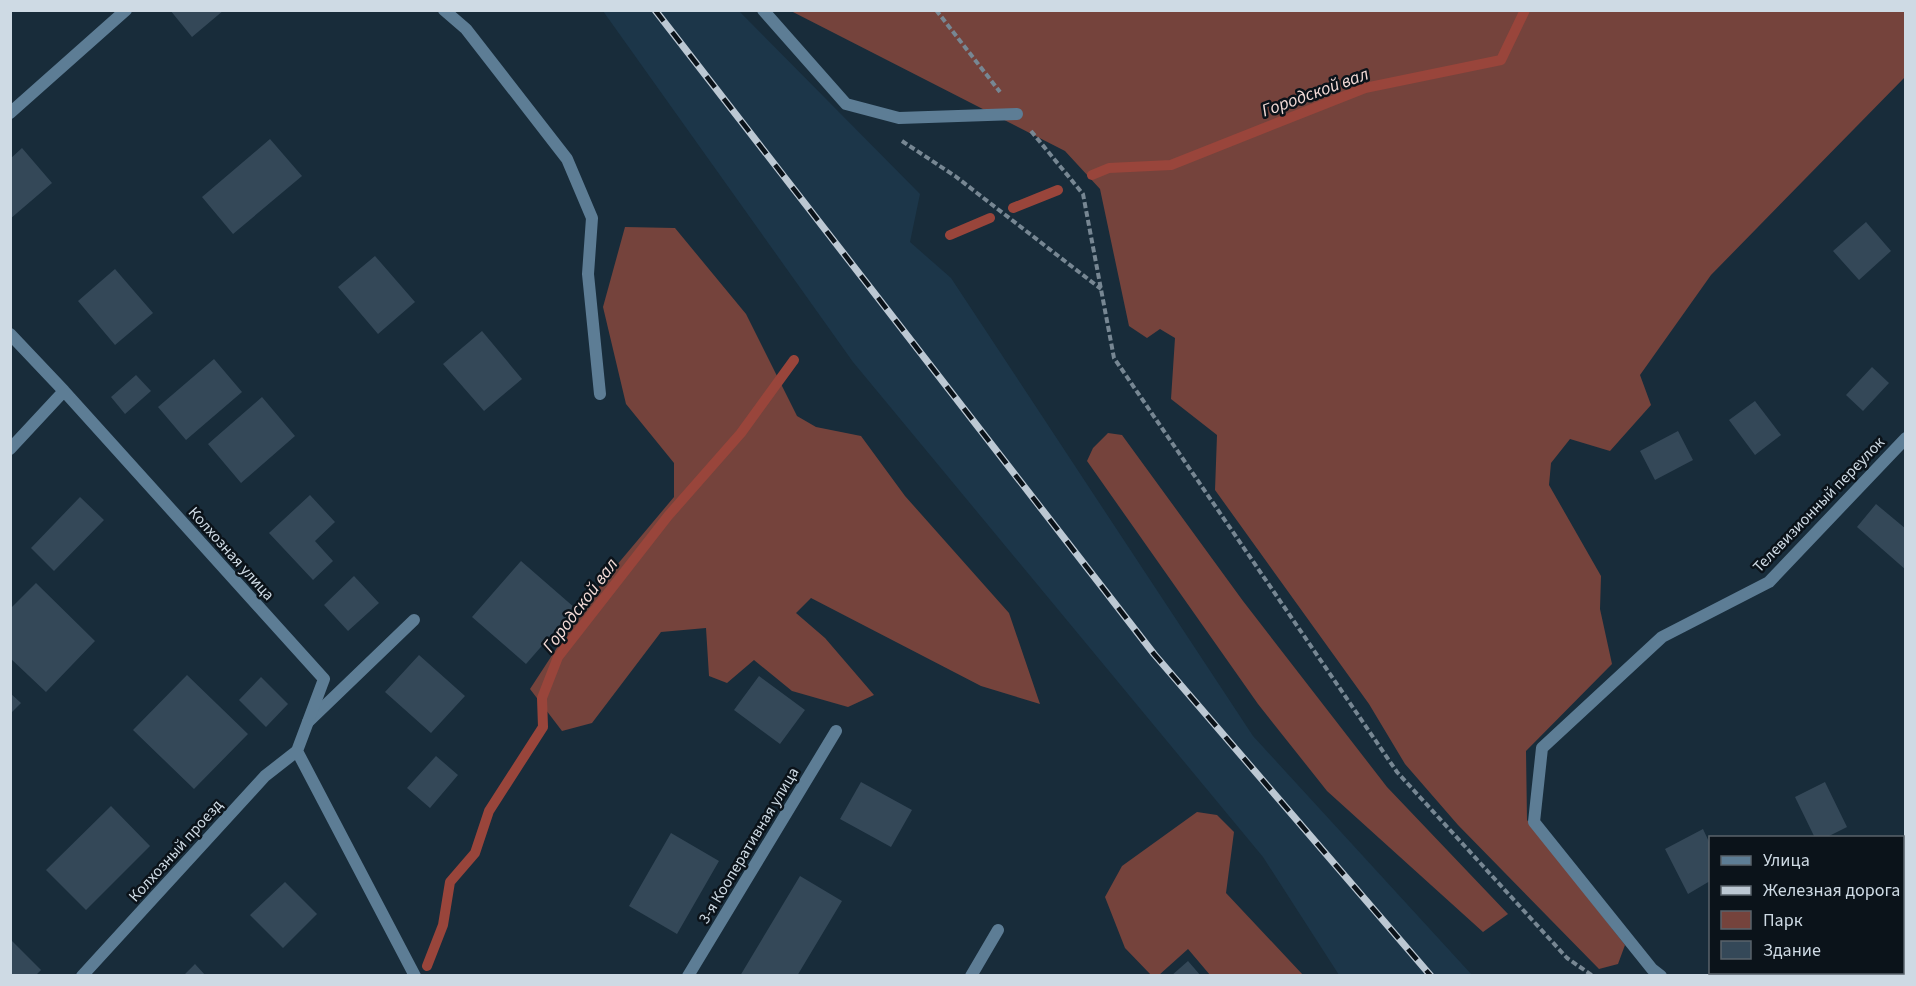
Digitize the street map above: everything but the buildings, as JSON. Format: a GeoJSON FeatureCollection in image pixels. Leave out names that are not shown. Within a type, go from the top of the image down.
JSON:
{"type":"FeatureCollection","features":[{"type":"Feature","properties":{"kind":"street"},"geometry":{"type":"LineString","coordinates":[[10,113],[126,10]]}},
{"type":"Feature","properties":{"kind":"street"},"geometry":{"type":"LineString","coordinates":[[444,10],[466,29],[567,159],[592,218],[588,274],[600,394]]}},
{"type":"Feature","properties":{"kind":"street"},"geometry":{"type":"LineString","coordinates":[[764,10],[846,104],[899,118],[1017,114]]}},
{"type":"Feature","properties":{"kind":"street","name":"Колхозная улица"},"geometry":{"type":"LineString","coordinates":[[10,334],[324,679],[297,751]]}},
{"type":"Feature","properties":{"kind":"street"},"geometry":{"type":"LineString","coordinates":[[10,449],[64,391]]}},
{"type":"Feature","properties":{"kind":"street","name":"Телевизионный переулок"},"geometry":{"type":"LineString","coordinates":[[1661,975],[1652,969],[1534,822],[1542,748],[1662,637],[1769,582],[1905,438]]}},
{"type":"Feature","properties":{"kind":"street"},"geometry":{"type":"LineString","coordinates":[[308,722],[414,620]]}},
{"type":"Feature","properties":{"kind":"street","name":"3-я Кооперативная улица"},"geometry":{"type":"LineString","coordinates":[[688,975],[836,731]]}},
{"type":"Feature","properties":{"kind":"street"},"geometry":{"type":"LineString","coordinates":[[297,751],[415,975]]}},
{"type":"Feature","properties":{"kind":"street","name":"Колхозный проезд"},"geometry":{"type":"LineString","coordinates":[[82,975],[265,776],[297,751]]}},
{"type":"Feature","properties":{"kind":"street"},"geometry":{"type":"LineString","coordinates":[[971,975],[998,930]]}},
{"type":"Feature","properties":{"kind":"path"},"geometry":{"type":"LineString","coordinates":[[936,10],[1083,194],[1114,358],[1397,772],[1567,958],[1593,975]]}},
{"type":"Feature","properties":{"kind":"path"},"geometry":{"type":"LineString","coordinates":[[895,137],[954,176],[1101,289]]}},
{"type":"Feature","properties":{"kind":"shaded area"},"geometry":{"type":"Polygon","coordinates":[[[603,11],[739,11],[920,194],[910,242],[951,278],[1253,736],[1472,975],[1339,975],[1263,857],[853,362],[603,11]]]}},
{"type":"Feature","properties":{"kind":"green space"},"geometry":{"type":"Polygon","coordinates":[[[791,11],[1905,11],[1905,77],[1711,275],[1640,375],[1651,405],[1610,451],[1570,439],[1551,463],[1549,485],[1601,576],[1600,609],[1612,664],[1526,751],[1527,820],[1625,945],[1618,964],[1599,969],[1458,825],[1405,764],[1369,704],[1215,490],[1217,435],[1171,399],[1175,338],[1160,329],[1147,338],[1129,326],[1100,189],[1065,151],[791,11]]]}},
{"type":"Feature","properties":{"kind":"green space"},"geometry":{"type":"Polygon","coordinates":[[[625,227],[675,228],[746,314],[797,416],[816,427],[861,436],[905,496],[1009,613],[1040,704],[981,686],[811,598],[796,613],[825,638],[874,695],[848,707],[792,691],[754,660],[727,683],[709,676],[706,628],[661,632],[592,723],[562,731],[530,689],[590,597],[674,497],[674,463],[626,404],[603,307],[625,227]]]}},
{"type":"Feature","properties":{"kind":"green space"},"geometry":{"type":"Polygon","coordinates":[[[1108,433],[1122,435],[1243,601],[1387,787],[1508,914],[1483,932],[1327,791],[1258,704],[1087,461],[1093,448],[1108,433]]]}},
{"type":"Feature","properties":{"kind":"green space"},"geometry":{"type":"Polygon","coordinates":[[[1197,812],[1217,815],[1234,832],[1226,893],[1303,975],[1210,975],[1188,949],[1159,975],[1151,975],[1125,948],[1105,897],[1122,866],[1197,812]]]}},
{"type":"Feature","properties":{"kind":"waterway","name":"Городской вал"},"geometry":{"type":"LineString","coordinates":[[1092,175],[1109,168],[1171,165],[1365,88],[1501,60],[1525,10]]}},
{"type":"Feature","properties":{"kind":"waterway","name":"Городской вал"},"geometry":{"type":"LineString","coordinates":[[1013,208],[1058,190]]}},
{"type":"Feature","properties":{"kind":"waterway","name":"Городской вал"},"geometry":{"type":"LineString","coordinates":[[950,235],[990,218]]}},
{"type":"Feature","properties":{"kind":"waterway","name":"Городской вал"},"geometry":{"type":"LineString","coordinates":[[427,966],[443,925],[450,882],[475,853],[489,811],[543,727],[542,698],[558,657],[668,516],[741,433],[794,360]]}},
{"type":"Feature","properties":{"kind":"railway"},"geometry":{"type":"LineString","coordinates":[[655,10],[1154,654],[1431,976]]}}]}
